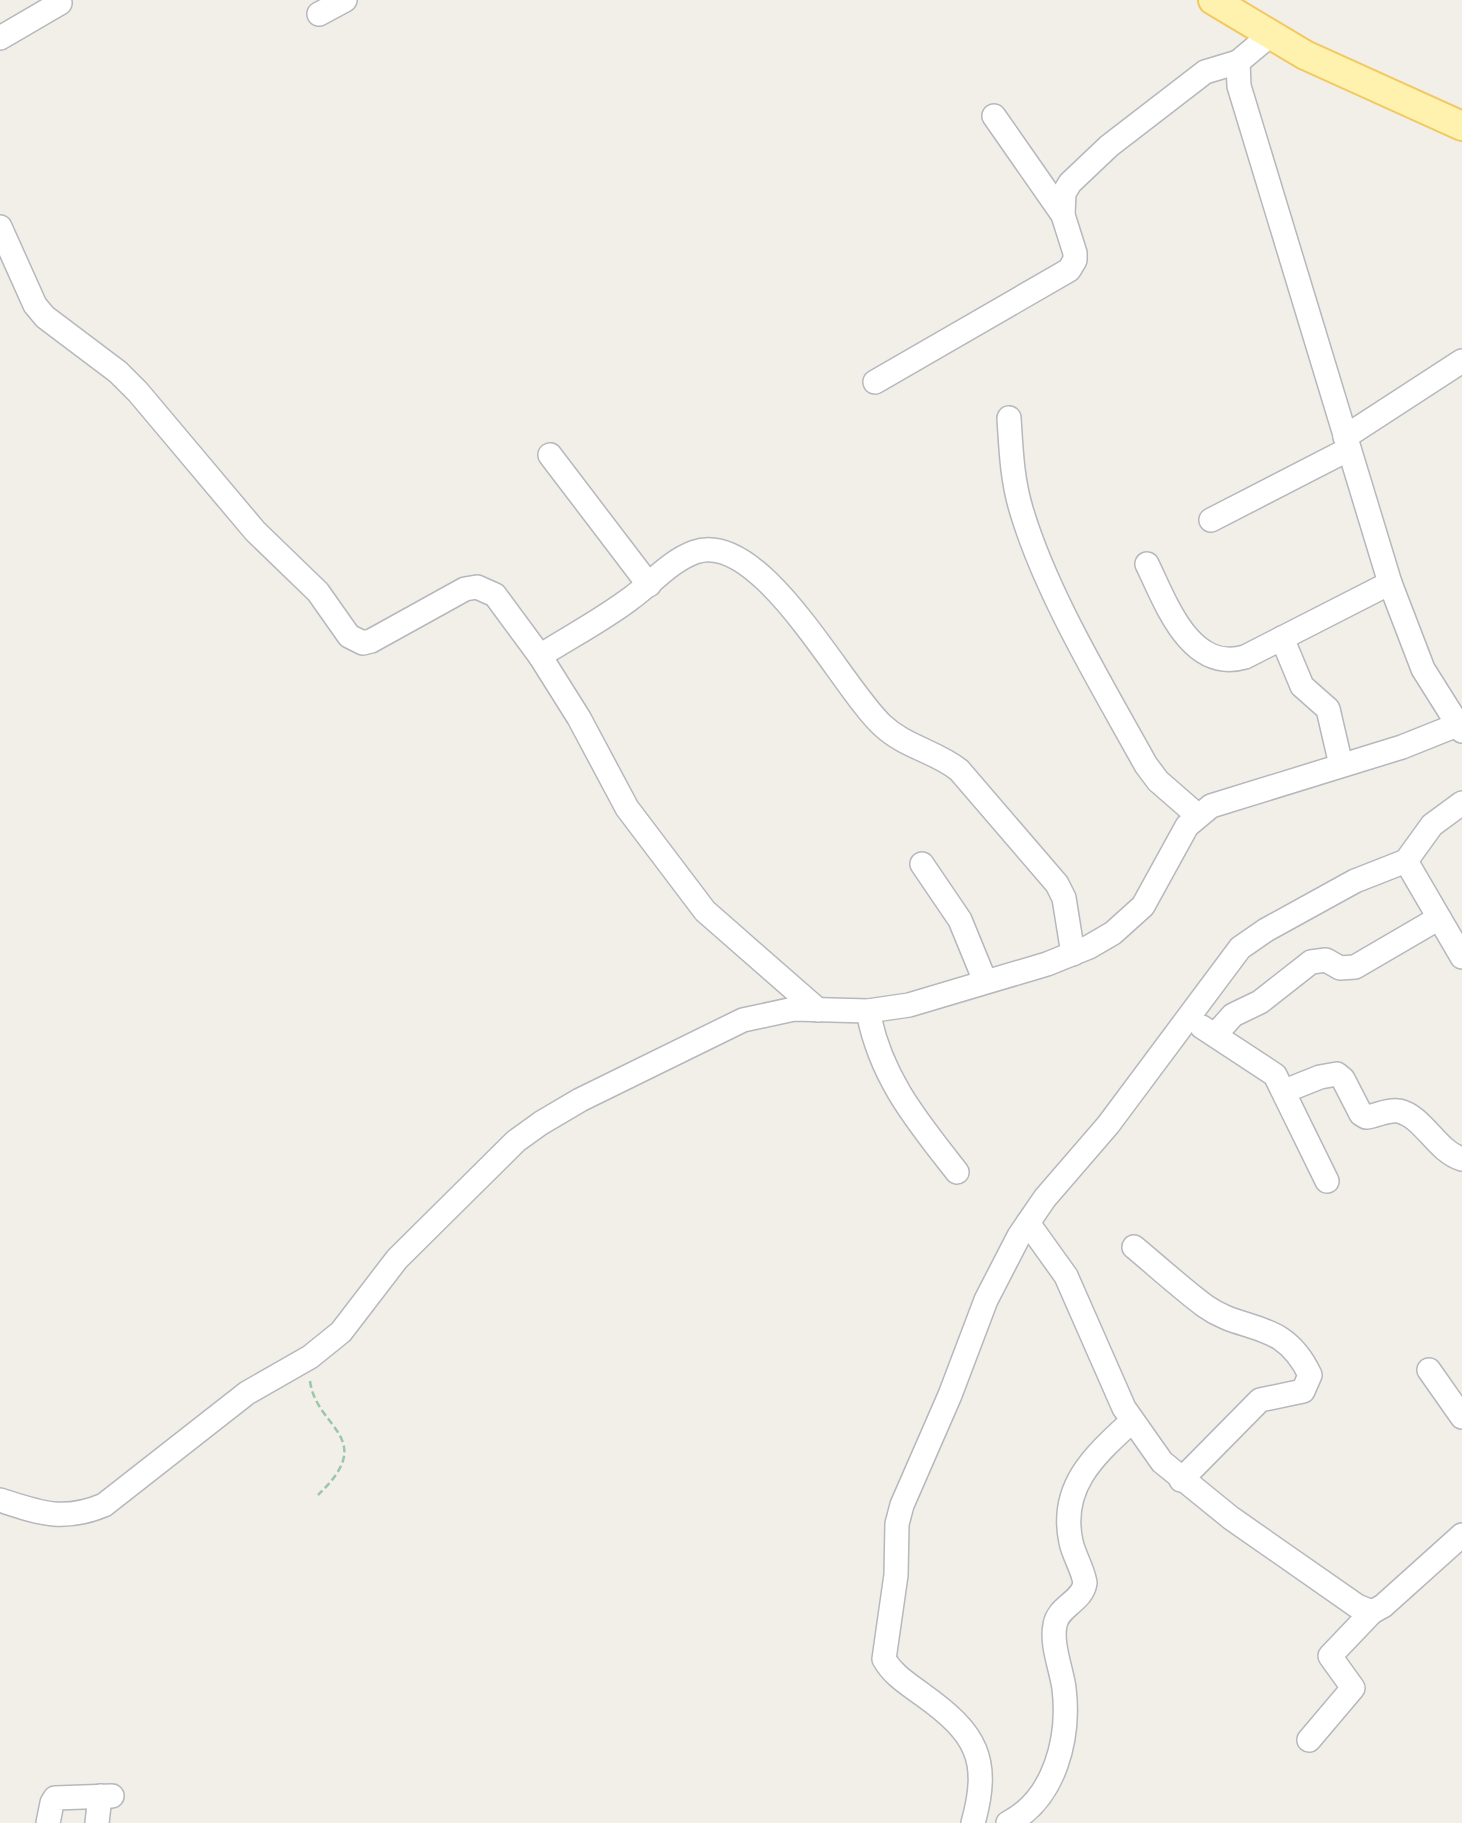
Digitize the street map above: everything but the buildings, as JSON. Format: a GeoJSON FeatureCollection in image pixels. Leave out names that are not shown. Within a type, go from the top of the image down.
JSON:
{"type":"FeatureCollection","features":[{"type":"Feature","properties":{"kind":"main road"},"geometry":{"type":"LineString","coordinates":[[1213,0],[1269,36],[1462,126]]}},
{"type":"Feature","properties":{"kind":"street"},"geometry":{"type":"LineString","coordinates":[[319,14],[345,0]]}},
{"type":"Feature","properties":{"kind":"street"},"geometry":{"type":"LineString","coordinates":[[0,38],[60,3]]}},
{"type":"Feature","properties":{"kind":"street"},"geometry":{"type":"LineString","coordinates":[[1063,215],[1064,193],[1086,164],[1205,72],[1238,61],[1269,36]]}},
{"type":"Feature","properties":{"kind":"street"},"geometry":{"type":"LineString","coordinates":[[0,1500],[62,1516],[84,1513],[104,1505],[247,1392],[310,1357],[341,1332],[397,1259],[516,1141],[580,1100],[743,1020],[783,1010],[869,1011],[909,1005],[1048,964],[1073,954],[1113,933],[1143,906],[1178,840],[1197,815],[1211,806],[1461,726],[1423,669],[1390,583],[1239,86],[1238,61]]}},
{"type":"Feature","properties":{"kind":"street"},"geometry":{"type":"LineString","coordinates":[[875,382],[1069,270],[1075,260],[1063,215],[994,116]]}},
{"type":"Feature","properties":{"kind":"street"},"geometry":{"type":"LineString","coordinates":[[0,227],[35,305],[44,317],[131,386],[255,531],[318,592],[349,636],[363,643],[371,641],[466,589],[477,587],[495,595],[540,656],[579,718],[626,808],[705,911],[818,1010]]}},
{"type":"Feature","properties":{"kind":"street"},"geometry":{"type":"LineString","coordinates":[[1211,520],[1347,443],[1462,360]]}},
{"type":"Feature","properties":{"kind":"street"},"geometry":{"type":"LineString","coordinates":[[1009,418],[1013,474],[1020,509],[1053,590],[1146,765],[1158,781],[1197,815]]}},
{"type":"Feature","properties":{"kind":"street"},"geometry":{"type":"LineString","coordinates":[[550,455],[649,584]]}},
{"type":"Feature","properties":{"kind":"street"},"geometry":{"type":"LineString","coordinates":[[540,656],[627,602],[696,552],[719,550],[750,568],[814,635],[879,723],[906,744],[937,756],[959,770],[1017,841],[1049,872],[1064,898],[1073,954]]}},
{"type":"Feature","properties":{"kind":"street"},"geometry":{"type":"LineString","coordinates":[[1147,564],[1180,627],[1208,656],[1233,661],[1390,583]]}},
{"type":"Feature","properties":{"kind":"street"},"geometry":{"type":"LineString","coordinates":[[1282,638],[1302,685],[1328,709],[1341,765]]}},
{"type":"Feature","properties":{"kind":"street"},"geometry":{"type":"LineString","coordinates":[[973,1823],[982,1778],[974,1746],[953,1717],[890,1669],[884,1659],[894,1589],[897,1524],[902,1505],[950,1395],[986,1300],[1028,1223],[1045,1198],[1108,1125],[1233,955],[1250,939],[1355,881],[1406,861],[1432,824],[1462,803]]}},
{"type":"Feature","properties":{"kind":"street"},"geometry":{"type":"LineString","coordinates":[[1406,861],[1462,957]]}},
{"type":"Feature","properties":{"kind":"street"},"geometry":{"type":"LineString","coordinates":[[922,864],[960,920],[985,981]]}},
{"type":"Feature","properties":{"kind":"street"},"geometry":{"type":"LineString","coordinates":[[1215,1035],[1233,1015],[1260,1002],[1311,962],[1326,960],[1340,968],[1355,967],[1439,918]]}},
{"type":"Feature","properties":{"kind":"street"},"geometry":{"type":"LineString","coordinates":[[869,1011],[873,1037],[897,1094],[957,1172]]}},
{"type":"Feature","properties":{"kind":"street"},"geometry":{"type":"LineString","coordinates":[[1188,1018],[1261,1063],[1275,1075],[1327,1181]]}},
{"type":"Feature","properties":{"kind":"street"},"geometry":{"type":"LineString","coordinates":[[1285,1091],[1320,1077],[1337,1074],[1343,1079],[1361,1114],[1371,1117],[1388,1111],[1406,1114],[1448,1153],[1462,1159]]}},
{"type":"Feature","properties":{"kind":"street"},"geometry":{"type":"LineString","coordinates":[[1028,1223],[1066,1276],[1132,1421],[1162,1462],[1181,1480],[1357,1606],[1372,1612]]}},
{"type":"Feature","properties":{"kind":"street"},"geometry":{"type":"LineString","coordinates":[[1134,1247],[1206,1307],[1278,1336],[1300,1358],[1310,1375],[1303,1391],[1260,1400],[1181,1480]]}},
{"type":"Feature","properties":{"kind":"street"},"geometry":{"type":"LineString","coordinates":[[1429,1370],[1462,1418]]}},
{"type":"Feature","properties":{"kind":"street"},"geometry":{"type":"LineString","coordinates":[[1008,1823],[1029,1810],[1046,1789],[1062,1740],[1064,1690],[1054,1627],[1060,1613],[1081,1594],[1086,1583],[1070,1539],[1072,1495],[1086,1466],[1132,1421]]}},
{"type":"Feature","properties":{"kind":"street"},"geometry":{"type":"LineString","coordinates":[[1309,1740],[1353,1688],[1330,1656],[1372,1612],[1383,1606],[1462,1535]]}},
{"type":"Feature","properties":{"kind":"street"},"geometry":{"type":"LineString","coordinates":[[48,1823],[55,1798],[106,1796],[97,1823]]}},
{"type":"Feature","properties":{"kind":"path"},"geometry":{"type":"LineString","coordinates":[[310,1357],[311,1390],[339,1432],[343,1448],[338,1474],[318,1495]]}}]}
